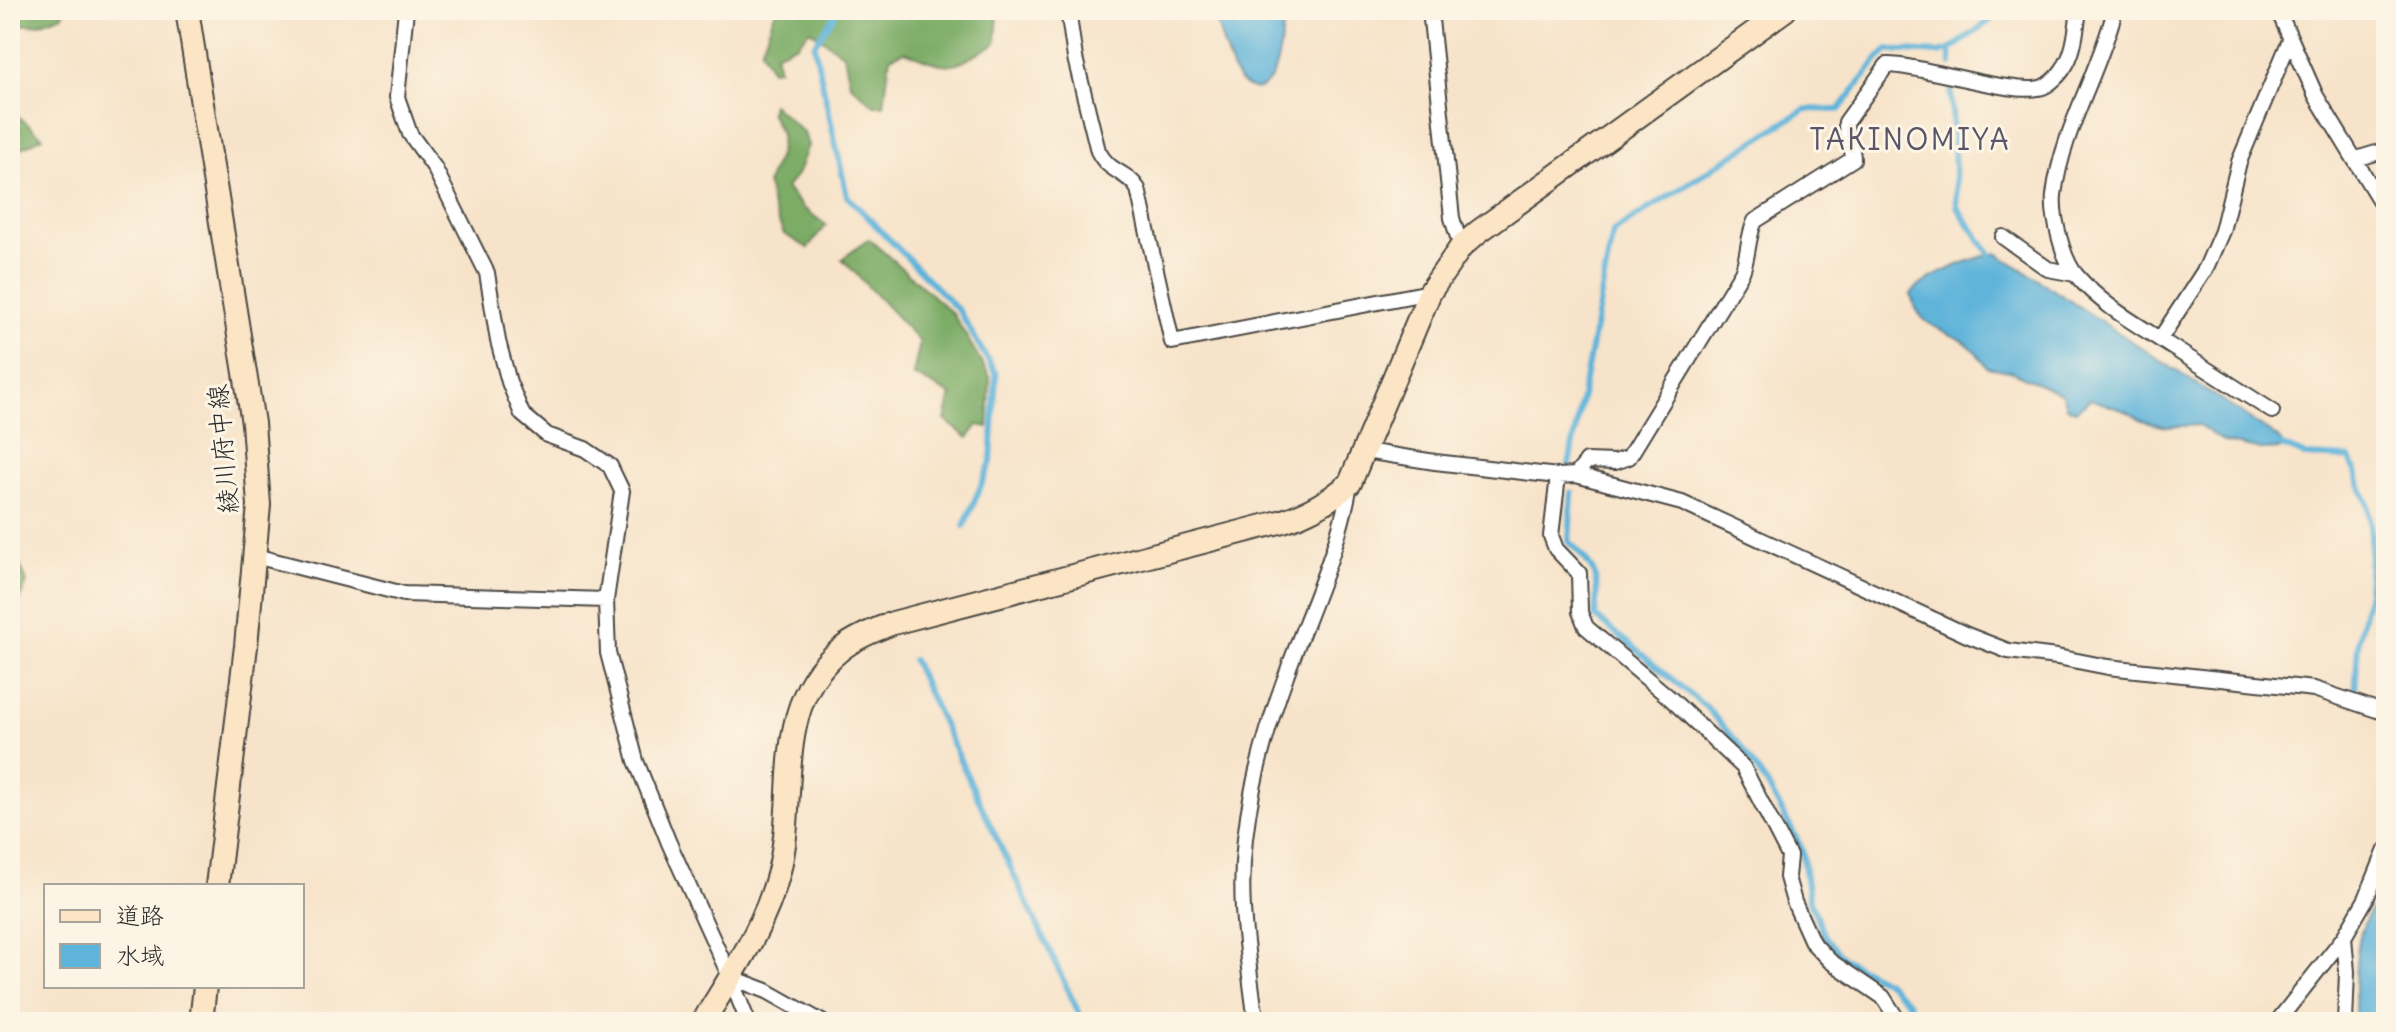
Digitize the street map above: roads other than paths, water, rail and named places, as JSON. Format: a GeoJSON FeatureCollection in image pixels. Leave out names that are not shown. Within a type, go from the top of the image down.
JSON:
{"type":"FeatureCollection","features":[{"type":"Feature","properties":{"kind":"street","name":"綾川府中線"},"geometry":{"type":"LineString","coordinates":[[187,10],[253,423],[259,505],[217,884]]}},
{"type":"Feature","properties":{"kind":"street"},"geometry":{"type":"LineString","coordinates":[[406,10],[397,97],[410,134],[434,167],[487,273],[498,341],[522,414],[547,435],[585,449],[610,466],[622,491],[606,600],[608,653],[636,761],[748,1022]]}},
{"type":"Feature","properties":{"kind":"street"},"geometry":{"type":"LineString","coordinates":[[1068,10],[1075,58],[1098,151],[1105,164],[1133,181],[1138,189],[1172,342],[1430,292]]}},
{"type":"Feature","properties":{"kind":"street"},"geometry":{"type":"LineString","coordinates":[[1430,10],[1452,218],[1461,247]]}},
{"type":"Feature","properties":{"kind":"street"},"geometry":{"type":"LineString","coordinates":[[1259,1022],[1254,1007],[1243,908],[1246,835],[1259,760],[1287,671],[1331,554],[1350,483],[1430,292],[1461,247],[1478,232],[1785,10]]}},
{"type":"Feature","properties":{"kind":"street"},"geometry":{"type":"LineString","coordinates":[[1576,475],[1587,461],[1615,462],[1629,457],[1742,272],[1748,258],[1749,233],[1755,221],[1853,159],[1853,148],[1845,132],[1846,122],[1887,65],[1899,64],[2025,89],[2044,87],[2063,70],[2072,51],[2079,10]]}},
{"type":"Feature","properties":{"kind":"street"},"geometry":{"type":"LineString","coordinates":[[2115,10],[2107,42],[2073,122],[2054,199],[2061,246],[2075,274],[2116,313],[2272,411]]}},
{"type":"Feature","properties":{"kind":"street"},"geometry":{"type":"LineString","coordinates":[[2278,10],[2316,96],[2386,211]]}},
{"type":"Feature","properties":{"kind":"street"},"geometry":{"type":"LineString","coordinates":[[2160,339],[2206,268],[2222,231],[2239,162],[2290,40]]}},
{"type":"Feature","properties":{"kind":"street"},"geometry":{"type":"LineString","coordinates":[[2356,159],[2386,150]]}},
{"type":"Feature","properties":{"kind":"street"},"geometry":{"type":"LineString","coordinates":[[2003,237],[2048,269],[2075,274]]}},
{"type":"Feature","properties":{"kind":"street"},"geometry":{"type":"LineString","coordinates":[[1365,451],[1558,476],[1576,475],[1682,503],[2008,651],[2108,667],[2314,689],[2386,713]]}},
{"type":"Feature","properties":{"kind":"street"},"geometry":{"type":"LineString","coordinates":[[1558,476],[1551,536],[1556,549],[1579,573],[1580,612],[1586,627],[1683,709],[1743,767],[1789,856],[1787,877],[1794,902],[1812,942],[1830,961],[1883,997],[1899,1022]]}},
{"type":"Feature","properties":{"kind":"street"},"geometry":{"type":"LineString","coordinates":[[703,1022],[758,930],[778,878],[787,830],[790,748],[800,704],[822,667],[840,649],[893,623],[1295,517],[1329,501],[1350,483]]}},
{"type":"Feature","properties":{"kind":"street"},"geometry":{"type":"LineString","coordinates":[[255,556],[404,594],[606,600]]}},
{"type":"Feature","properties":{"kind":"street"},"geometry":{"type":"LineString","coordinates":[[2277,1022],[2344,937],[2366,899],[2386,850]]}},
{"type":"Feature","properties":{"kind":"street"},"geometry":{"type":"LineString","coordinates":[[2344,937],[2347,972],[2345,1022]]}},
{"type":"Feature","properties":{"kind":"street"},"geometry":{"type":"LineString","coordinates":[[730,977],[767,991],[822,1022]]}},
{"type":"Feature","properties":{"kind":"street"},"geometry":{"type":"LineString","coordinates":[[201,1022],[205,988]]}},
{"type":"Feature","properties":{"kind":"water"},"geometry":{"type":"Polygon","coordinates":[[[1213,10],[1285,10],[1278,60],[1268,83],[1260,88],[1250,88],[1236,76],[1213,10]]]}},
{"type":"Feature","properties":{"kind":"water"},"geometry":{"type":"Polygon","coordinates":[[[1997,253],[2277,437],[2282,443],[2281,449],[2262,450],[2224,442],[2199,425],[2167,427],[2142,421],[2128,412],[2090,399],[2076,411],[2066,407],[2062,394],[2010,371],[1987,367],[1971,347],[1927,322],[1915,306],[1911,294],[1928,280],[1951,268],[1997,253]]]}},
{"type":"Feature","properties":{"kind":"water"},"geometry":{"type":"Polygon","coordinates":[[[2386,891],[2386,1022],[2355,1022],[2355,970],[2360,936],[2374,905],[2386,891]]]}},
{"type":"Feature","properties":{"kind":"waterway"},"geometry":{"type":"LineString","coordinates":[[838,10],[814,45],[847,196],[959,311],[996,374],[991,462],[964,526]]}},
{"type":"Feature","properties":{"kind":"waterway"},"geometry":{"type":"LineString","coordinates":[[1951,64],[1950,50],[2004,10]]}},
{"type":"Feature","properties":{"kind":"waterway"},"geometry":{"type":"LineString","coordinates":[[1569,465],[1613,232],[1805,109],[1839,110],[1888,50],[1938,53],[1950,50]]}},
{"type":"Feature","properties":{"kind":"waterway"},"geometry":{"type":"LineString","coordinates":[[1951,92],[1957,207],[1994,260]]}},
{"type":"Feature","properties":{"kind":"waterway"},"geometry":{"type":"LineString","coordinates":[[2275,443],[2306,456],[2350,458],[2368,504],[2371,536],[2368,594],[2358,641],[2355,696],[2360,697]]}},
{"type":"Feature","properties":{"kind":"waterway"},"geometry":{"type":"LineString","coordinates":[[1572,493],[1569,542],[1594,574],[1597,592],[1595,616],[1707,708],[1739,745],[1767,784],[1802,849],[1809,899],[1826,939],[1845,960],[1888,983],[1908,1003],[1918,1022]]}},
{"type":"Feature","properties":{"kind":"waterway"},"geometry":{"type":"LineString","coordinates":[[913,660],[1083,1022]]}},
{"type":"Feature","properties":{"kind":"district","name":"TAKINOMIYA"},"geometry":{"type":"Point","coordinates":[1910,140]}}]}
